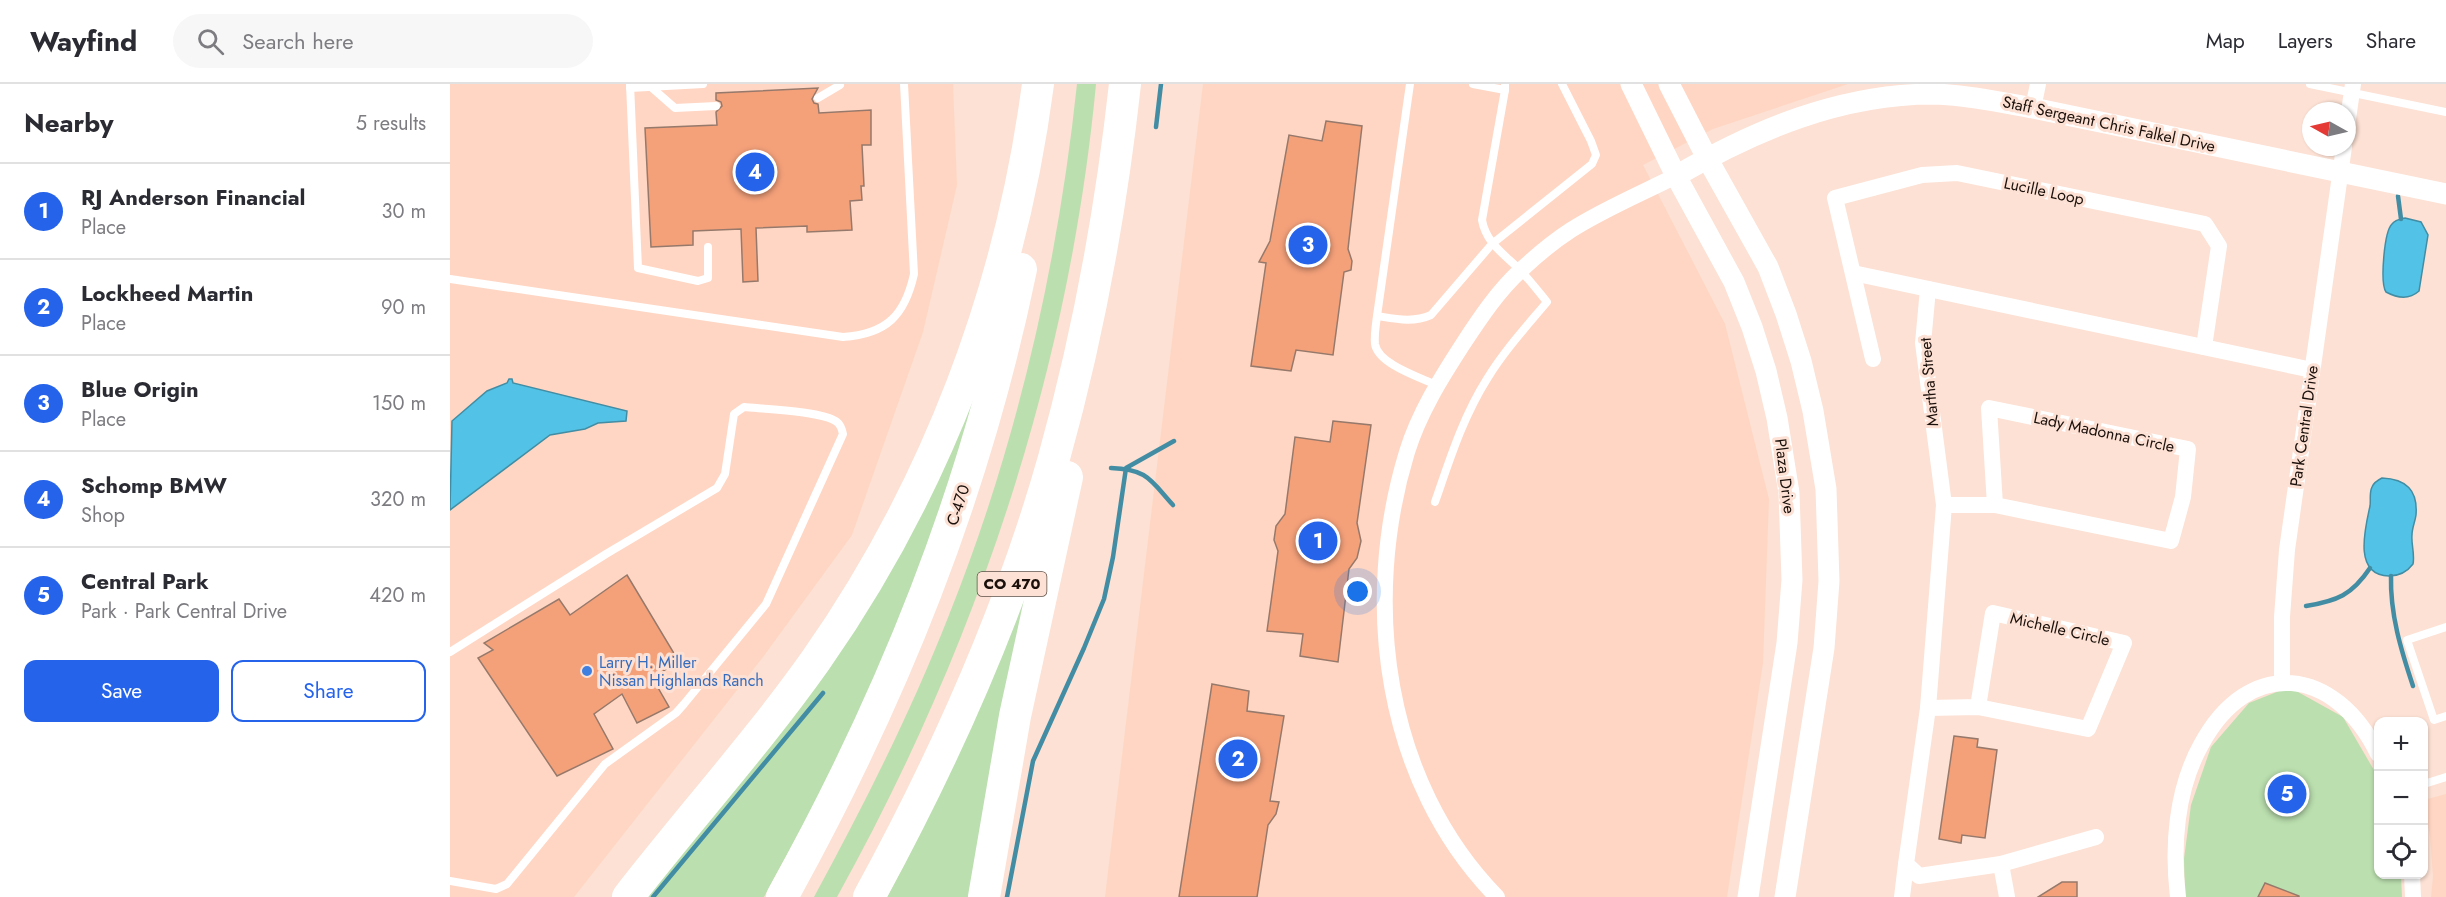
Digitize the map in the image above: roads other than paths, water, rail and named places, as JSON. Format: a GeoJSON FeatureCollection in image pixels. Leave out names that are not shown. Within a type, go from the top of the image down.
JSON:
{"type":"FeatureCollection","features":[{"type":"Feature","properties":{"kind":"highway"},"geometry":{"type":"LineString","coordinates":[[628,897],[806,673],[865,584],[911,502],[962,386],[997,284],[1025,168],[1038,84]]}},
{"type":"Feature","properties":{"kind":"highway","name":"C-470"},"geometry":{"type":"LineString","coordinates":[[782,897],[823,822],[876,715],[921,610],[959,504],[990,401],[1014,302],[1031,210],[1048,84]]}},
{"type":"Feature","properties":{"kind":"highway","name":"CO 470"},"geometry":{"type":"LineString","coordinates":[[868,897],[947,742],[977,675],[1013,582],[1062,428],[1087,326],[1101,252],[1125,84]]}},
{"type":"Feature","properties":{"kind":"highway"},"geometry":{"type":"LineString","coordinates":[[984,897],[1020,690],[1104,307],[1101,252]]}},
{"type":"Feature","properties":{"kind":"street","name":"Plaza Drive"},"geometry":{"type":"LineString","coordinates":[[1631,84],[1676,176],[1734,282],[1752,327],[1766,371],[1777,418],[1789,493],[1792,580],[1787,643],[1748,897]]}},
{"type":"Feature","properties":{"kind":"street"},"geometry":{"type":"LineString","coordinates":[[1669,84],[1768,267],[1801,361],[1813,411],[1826,489],[1829,581],[1824,648],[1785,897]]}},
{"type":"Feature","properties":{"kind":"street"},"geometry":{"type":"LineString","coordinates":[[2033,108],[2038,84]]}},
{"type":"Feature","properties":{"kind":"street","name":"Staff Sergeant Chris Falkel Drive"},"geometry":{"type":"LineString","coordinates":[[1676,176],[1751,136],[1807,114],[1903,90],[2033,108],[2446,194]]}},
{"type":"Feature","properties":{"kind":"street","name":"Park Central Drive"},"geometry":{"type":"LineString","coordinates":[[2282,682],[2284,584],[2343,156]]}},
{"type":"Feature","properties":{"kind":"street","name":"Lucille Loop"},"geometry":{"type":"LineString","coordinates":[[1873,359],[1835,198],[1922,175],[1957,173],[2205,224],[2219,246],[2204,347]]}},
{"type":"Feature","properties":{"kind":"street"},"geometry":{"type":"LineString","coordinates":[[1497,897],[1457,849],[1430,801],[1400,722],[1389,663],[1384,606],[1390,530],[1407,451],[1436,385],[1482,314],[1521,270],[1571,230],[1676,176]]}},
{"type":"Feature","properties":{"kind":"street"},"geometry":{"type":"LineString","coordinates":[[1853,273],[2312,370]]}},
{"type":"Feature","properties":{"kind":"street","name":"Martha Street"},"geometry":{"type":"LineString","coordinates":[[1902,897],[1928,708],[1944,505],[1923,344],[1928,289]]}},
{"type":"Feature","properties":{"kind":"street","name":"Lady Madonna Circle"},"geometry":{"type":"LineString","coordinates":[[1944,505],[1995,506],[2171,541],[2183,497],[2188,449],[1989,408],[1995,506]]}},
{"type":"Feature","properties":{"kind":"street","name":"Michelle Circle"},"geometry":{"type":"LineString","coordinates":[[1928,708],[1978,707],[2088,729],[2124,643],[1992,614],[1978,707]]}},
{"type":"Feature","properties":{"kind":"street"},"geometry":{"type":"LineString","coordinates":[[2178,897],[2175,851],[2187,778],[2200,746],[2216,721],[2239,700],[2256,689],[2282,682],[2309,687],[2338,703],[2361,724],[2374,746]]}},
{"type":"Feature","properties":{"kind":"street"},"geometry":{"type":"LineString","coordinates":[[1906,864],[1919,876],[2001,864],[2096,837]]}},
{"type":"Feature","properties":{"kind":"street"},"geometry":{"type":"LineString","coordinates":[[2001,864],[2007,897]]}},
{"type":"Feature","properties":{"kind":"street"},"geometry":{"type":"LineString","coordinates":[[2412,879],[2413,897]]}},
{"type":"Feature","properties":{"kind":"lane"},"geometry":{"type":"LineString","coordinates":[[703,84],[630,86],[638,268],[698,281],[708,278],[708,247]]}},
{"type":"Feature","properties":{"kind":"lane"},"geometry":{"type":"LineString","coordinates":[[818,98],[839,84],[847,84]]}},
{"type":"Feature","properties":{"kind":"lane"},"geometry":{"type":"LineString","coordinates":[[450,279],[843,337],[859,336],[879,329],[896,315],[906,302],[914,274],[904,84]]}},
{"type":"Feature","properties":{"kind":"lane"},"geometry":{"type":"LineString","coordinates":[[1410,84],[1375,343],[1382,356],[1394,365],[1436,385]]}},
{"type":"Feature","properties":{"kind":"lane"},"geometry":{"type":"LineString","coordinates":[[1435,502],[1456,439],[1472,406],[1502,356],[1547,302],[1521,270],[1492,244],[1484,228],[1482,220],[1505,87],[1473,84]]}},
{"type":"Feature","properties":{"kind":"lane"},"geometry":{"type":"LineString","coordinates":[[1377,316],[1404,320],[1422,319],[1431,315],[1492,244],[1592,164],[1596,155],[1591,141],[1562,84]]}},
{"type":"Feature","properties":{"kind":"lane"},"geometry":{"type":"LineString","coordinates":[[2310,84],[2353,88],[2446,112]]}},
{"type":"Feature","properties":{"kind":"lane"},"geometry":{"type":"LineString","coordinates":[[651,87],[675,108],[716,105]]}},
{"type":"Feature","properties":{"kind":"lane"},"geometry":{"type":"LineString","coordinates":[[450,652],[646,530],[709,494],[722,482],[734,414],[738,409],[744,407],[822,416],[838,422],[842,427],[843,434],[766,604],[684,704],[676,713],[604,764],[507,884],[496,890],[450,882]]}},
{"type":"Feature","properties":{"kind":"lane"},"geometry":{"type":"LineString","coordinates":[[2446,627],[2407,640],[2434,720],[2446,716]]}},
{"type":"Feature","properties":{"kind":"lane"},"geometry":{"type":"LineString","coordinates":[[2428,783],[2446,777]]}},
{"type":"Feature","properties":{"kind":"water"},"geometry":{"type":"Polygon","coordinates":[[[2405,218],[2421,222],[2428,235],[2419,291],[2411,296],[2403,297],[2386,292],[2383,269],[2389,229],[2392,224],[2405,218]]]}},
{"type":"Feature","properties":{"kind":"water"},"geometry":{"type":"Polygon","coordinates":[[[509,379],[512,379],[513,383],[627,411],[626,421],[598,423],[585,429],[550,435],[450,510],[452,421],[487,391],[507,383],[509,379]]]}},
{"type":"Feature","properties":{"kind":"water"},"geometry":{"type":"Polygon","coordinates":[[[2382,478],[2398,481],[2409,488],[2416,506],[2412,532],[2413,564],[2403,573],[2393,576],[2378,574],[2370,568],[2364,549],[2371,489],[2375,482],[2382,478]]]}},
{"type":"Feature","properties":{"kind":"waterway"},"geometry":{"type":"LineString","coordinates":[[1156,127],[1161,84]]}},
{"type":"Feature","properties":{"kind":"waterway"},"geometry":{"type":"LineString","coordinates":[[2398,196],[2401,219]]}},
{"type":"Feature","properties":{"kind":"waterway"},"geometry":{"type":"LineString","coordinates":[[1007,897],[1033,761],[1104,599],[1113,557],[1126,468],[1174,441]]}},
{"type":"Feature","properties":{"kind":"waterway"},"geometry":{"type":"LineString","coordinates":[[1111,468],[1133,471],[1148,478],[1173,505]]}},
{"type":"Feature","properties":{"kind":"waterway"},"geometry":{"type":"LineString","coordinates":[[2306,606],[2327,602],[2350,591],[2370,568]]}},
{"type":"Feature","properties":{"kind":"waterway"},"geometry":{"type":"LineString","coordinates":[[2391,576],[2394,618],[2413,686]]}},
{"type":"Feature","properties":{"kind":"waterway"},"geometry":{"type":"LineString","coordinates":[[653,897],[823,693]]}},
{"type":"Feature","properties":{"kind":"place","name":"Schomp BMW"},"geometry":{"type":"Point","coordinates":[755,172]}},
{"type":"Feature","properties":{"kind":"place","name":"Blue Origin"},"geometry":{"type":"Point","coordinates":[1308,245]}},
{"type":"Feature","properties":{"kind":"place","name":"RJ Anderson Financial"},"geometry":{"type":"Point","coordinates":[1318,541]}},
{"type":"Feature","properties":{"kind":"place","name":"Larry H. Miller Nissan Highlands Ranch"},"geometry":{"type":"Point","coordinates":[587,671]}},
{"type":"Feature","properties":{"kind":"place","name":"Lockheed Martin"},"geometry":{"type":"Point","coordinates":[1238,759]}},
{"type":"Feature","properties":{"kind":"place","name":"Central Park"},"geometry":{"type":"Point","coordinates":[2287,794]}}]}
